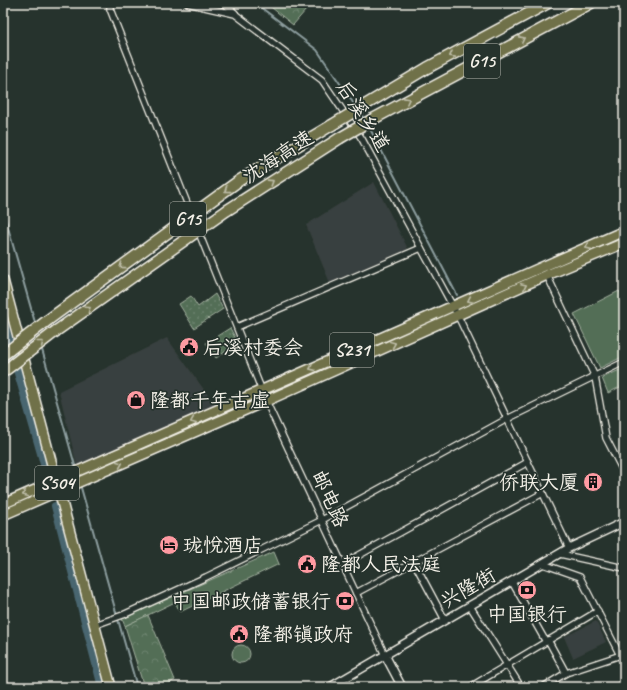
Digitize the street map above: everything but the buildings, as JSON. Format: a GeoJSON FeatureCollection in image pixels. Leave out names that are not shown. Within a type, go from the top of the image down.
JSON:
{"type":"FeatureCollection","features":[{"type":"Feature","properties":{"kind":"highway","name":"沈海高速"},"geometry":{"type":"LineString","coordinates":[[3,355],[48,320],[240,180],[427,68],[548,3]]}},
{"type":"Feature","properties":{"kind":"highway","name":"沈海高速"},"geometry":{"type":"LineString","coordinates":[[3,372],[56,331],[226,212],[340,138],[591,3]]}},
{"type":"Feature","properties":{"kind":"main road","name":"S231"},"geometry":{"type":"LineString","coordinates":[[3,504],[624,231]]}},
{"type":"Feature","properties":{"kind":"main road","name":"S231"},"geometry":{"type":"LineString","coordinates":[[3,515],[266,401],[547,275],[624,243]]}},
{"type":"Feature","properties":{"kind":"main road","name":"S504"},"geometry":{"type":"LineString","coordinates":[[3,280],[7,302],[57,481],[111,687]]}},
{"type":"Feature","properties":{"kind":"street"},"geometry":{"type":"LineString","coordinates":[[110,3],[110,9],[189,208]]}},
{"type":"Feature","properties":{"kind":"street","name":"后溪乡道"},"geometry":{"type":"LineString","coordinates":[[187,3],[235,14],[322,80],[362,139],[458,316],[569,548]]}},
{"type":"Feature","properties":{"kind":"street"},"geometry":{"type":"LineString","coordinates":[[224,3],[235,14]]}},
{"type":"Feature","properties":{"kind":"street","name":"邮电路"},"geometry":{"type":"LineString","coordinates":[[201,238],[266,401],[385,655]]}},
{"type":"Feature","properties":{"kind":"street"},"geometry":{"type":"LineString","coordinates":[[237,327],[421,248]]}},
{"type":"Feature","properties":{"kind":"street"},"geometry":{"type":"LineString","coordinates":[[547,275],[595,378],[606,438],[624,473]]}},
{"type":"Feature","properties":{"kind":"street"},"geometry":{"type":"LineString","coordinates":[[95,625],[122,615],[322,520],[507,419],[595,378],[624,362]]}},
{"type":"Feature","properties":{"kind":"street"},"geometry":{"type":"LineString","coordinates":[[342,564],[528,462]]}},
{"type":"Feature","properties":{"kind":"street"},"geometry":{"type":"LineString","coordinates":[[356,593],[543,493]]}},
{"type":"Feature","properties":{"kind":"street","name":"兴隆街"},"geometry":{"type":"LineString","coordinates":[[330,687],[569,548],[624,522]]}},
{"type":"Feature","properties":{"kind":"street"},"geometry":{"type":"LineString","coordinates":[[560,554],[624,568]]}},
{"type":"Feature","properties":{"kind":"street"},"geometry":{"type":"LineString","coordinates":[[414,562],[446,620]]}},
{"type":"Feature","properties":{"kind":"street"},"geometry":{"type":"LineString","coordinates":[[543,564],[580,577],[622,655],[624,663]]}},
{"type":"Feature","properties":{"kind":"street"},"geometry":{"type":"LineString","coordinates":[[512,582],[566,673]]}},
{"type":"Feature","properties":{"kind":"street"},"geometry":{"type":"LineString","coordinates":[[470,606],[521,687]]}},
{"type":"Feature","properties":{"kind":"street"},"geometry":{"type":"LineString","coordinates":[[470,687],[598,611]]}},
{"type":"Feature","properties":{"kind":"street"},"geometry":{"type":"LineString","coordinates":[[385,655],[402,687]]}},
{"type":"Feature","properties":{"kind":"street"},"geometry":{"type":"LineString","coordinates":[[543,687],[566,673],[622,655]]}},
{"type":"Feature","properties":{"kind":"shaded area"},"geometry":{"type":"Polygon","coordinates":[[[374,182],[408,249],[330,283],[306,225],[374,182]]]}},
{"type":"Feature","properties":{"kind":"shaded area","name":"隆都千年古虚"},"geometry":{"type":"Polygon","coordinates":[[[167,338],[215,405],[77,466],[59,391],[167,338]]]}},
{"type":"Feature","properties":{"kind":"shaded area"},"geometry":{"type":"Polygon","coordinates":[[[596,621],[606,642],[573,658],[564,637],[596,621]]]}},
{"type":"Feature","properties":{"kind":"green space"},"geometry":{"type":"Polygon","coordinates":[[[266,3],[312,3],[293,25],[266,3]]]}},
{"type":"Feature","properties":{"kind":"green space"},"geometry":{"type":"Polygon","coordinates":[[[619,291],[624,299],[624,356],[600,368],[574,314],[619,291]]]}},
{"type":"Feature","properties":{"kind":"green space"},"geometry":{"type":"Polygon","coordinates":[[[215,294],[223,309],[194,328],[179,304],[191,296],[198,307],[215,294]]]}},
{"type":"Feature","properties":{"kind":"green space"},"geometry":{"type":"Polygon","coordinates":[[[230,328],[238,343],[216,358],[206,343],[230,328]]]}},
{"type":"Feature","properties":{"kind":"green space"},"geometry":{"type":"Polygon","coordinates":[[[624,368],[624,385],[608,393],[602,378],[624,368]]]}},
{"type":"Feature","properties":{"kind":"green space"},"geometry":{"type":"Polygon","coordinates":[[[274,552],[279,564],[180,612],[175,602],[125,626],[122,619],[274,552]]]}},
{"type":"Feature","properties":{"kind":"green space"},"geometry":{"type":"Polygon","coordinates":[[[148,615],[175,680],[163,687],[144,687],[125,626],[148,615]]]}},
{"type":"Feature","properties":{"kind":"green space"},"geometry":{"type":"Polygon","coordinates":[[[237,645],[245,645],[250,650],[248,661],[245,663],[237,663],[232,658],[232,650],[237,645]]]}},
{"type":"Feature","properties":{"kind":"waterway"},"geometry":{"type":"LineString","coordinates":[[255,3],[317,50],[356,107]]}},
{"type":"Feature","properties":{"kind":"waterway"},"geometry":{"type":"LineString","coordinates":[[359,112],[365,120]]}},
{"type":"Feature","properties":{"kind":"waterway"},"geometry":{"type":"LineString","coordinates":[[368,125],[457,295]]}},
{"type":"Feature","properties":{"kind":"waterway"},"geometry":{"type":"LineString","coordinates":[[3,210],[36,326]]}},
{"type":"Feature","properties":{"kind":"waterway"},"geometry":{"type":"LineString","coordinates":[[3,321],[46,471]]}},
{"type":"Feature","properties":{"kind":"waterway"},"geometry":{"type":"LineString","coordinates":[[41,346],[76,469]]}},
{"type":"Feature","properties":{"kind":"waterway"},"geometry":{"type":"LineString","coordinates":[[80,484],[137,687]]}},
{"type":"Feature","properties":{"kind":"waterway"},"geometry":{"type":"LineString","coordinates":[[55,506],[102,687]]}},
{"type":"Feature","properties":{"kind":"place","name":"后溪村委会"},"geometry":{"type":"Point","coordinates":[189,347]}},
{"type":"Feature","properties":{"kind":"place","name":"隆都千年古虚"},"geometry":{"type":"Point","coordinates":[136,400]}},
{"type":"Feature","properties":{"kind":"place","name":"侨联大厦"},"geometry":{"type":"Point","coordinates":[593,482]}},
{"type":"Feature","properties":{"kind":"place","name":"珑悦酒店"},"geometry":{"type":"Point","coordinates":[169,545]}},
{"type":"Feature","properties":{"kind":"place","name":"隆都人民法庭"},"geometry":{"type":"Point","coordinates":[307,564]}},
{"type":"Feature","properties":{"kind":"place","name":"中国银行"},"geometry":{"type":"Point","coordinates":[527,590]}},
{"type":"Feature","properties":{"kind":"place","name":"中国邮政储蓄银行"},"geometry":{"type":"Point","coordinates":[345,601]}},
{"type":"Feature","properties":{"kind":"place","name":"隆都镇政府"},"geometry":{"type":"Point","coordinates":[239,634]}}]}
